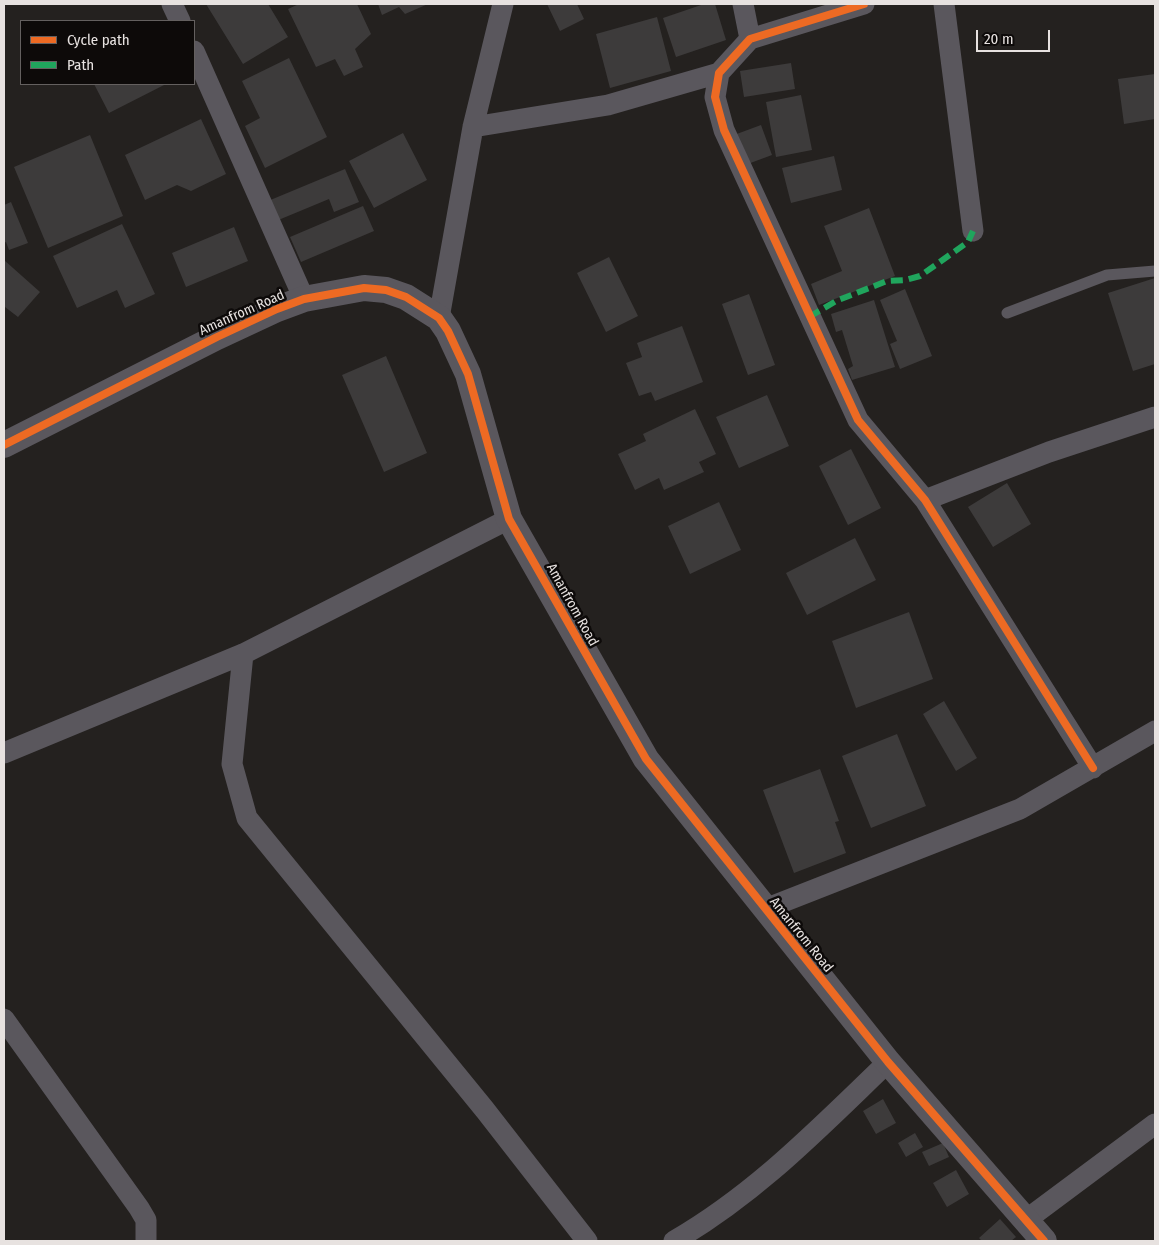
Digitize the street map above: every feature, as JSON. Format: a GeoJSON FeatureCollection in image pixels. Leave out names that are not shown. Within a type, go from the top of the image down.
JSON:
{"type":"FeatureCollection","features":[{"type":"Feature","properties":{"kind":"street"},"geometry":{"type":"LineString","coordinates":[[172,4],[180,20]]}},
{"type":"Feature","properties":{"kind":"street"},"geometry":{"type":"LineString","coordinates":[[439,318],[473,127],[503,4]]}},
{"type":"Feature","properties":{"kind":"street"},"geometry":{"type":"LineString","coordinates":[[742,4],[750,40]]}},
{"type":"Feature","properties":{"kind":"street"},"geometry":{"type":"LineString","coordinates":[[473,127],[608,105],[719,73],[750,40],[864,4]]}},
{"type":"Feature","properties":{"kind":"street"},"geometry":{"type":"LineString","coordinates":[[944,4],[972,231]]}},
{"type":"Feature","properties":{"kind":"street"},"geometry":{"type":"LineString","coordinates":[[195,53],[304,299]]}},
{"type":"Feature","properties":{"kind":"street"},"geometry":{"type":"LineString","coordinates":[[719,73],[715,97],[724,130],[858,420],[925,500],[1093,768]]}},
{"type":"Feature","properties":{"kind":"street","name":"Amanfrom Road"},"geometry":{"type":"LineString","coordinates":[[4,446],[217,337],[277,308],[304,299],[364,288],[386,290],[406,297],[439,318],[448,331],[468,374],[509,519],[646,759],[888,1062],[1044,1241]]}},
{"type":"Feature","properties":{"kind":"street"},"geometry":{"type":"LineString","coordinates":[[925,500],[1049,452],[1155,417]]}},
{"type":"Feature","properties":{"kind":"street"},"geometry":{"type":"LineString","coordinates":[[4,753],[243,654],[509,519]]}},
{"type":"Feature","properties":{"kind":"street"},"geometry":{"type":"LineString","coordinates":[[243,654],[232,764],[247,818],[485,1110],[587,1241]]}},
{"type":"Feature","properties":{"kind":"street"},"geometry":{"type":"LineString","coordinates":[[764,909],[1020,809],[1155,731]]}},
{"type":"Feature","properties":{"kind":"street"},"geometry":{"type":"LineString","coordinates":[[7,1029],[139,1208],[146,1220],[146,1241]]}},
{"type":"Feature","properties":{"kind":"street"},"geometry":{"type":"LineString","coordinates":[[674,1241],[736,1202],[778,1167],[888,1062]]}},
{"type":"Feature","properties":{"kind":"street"},"geometry":{"type":"LineString","coordinates":[[1026,1220],[1155,1124]]}},
{"type":"Feature","properties":{"kind":"lane"},"geometry":{"type":"LineString","coordinates":[[1007,313],[1107,275],[1155,271]]}},
{"type":"Feature","properties":{"kind":"building"},"geometry":{"type":"Polygon","coordinates":[[[206,4],[268,4],[288,37],[243,64],[206,4]]]}},
{"type":"Feature","properties":{"kind":"building"},"geometry":{"type":"Polygon","coordinates":[[[299,4],[357,4],[371,34],[355,49],[363,67],[344,76],[335,59],[316,67],[288,9],[299,4]]]}},
{"type":"Feature","properties":{"kind":"building"},"geometry":{"type":"Polygon","coordinates":[[[378,4],[428,4],[405,14],[399,7],[382,15],[378,4]]]}},
{"type":"Feature","properties":{"kind":"building"},"geometry":{"type":"Polygon","coordinates":[[[547,4],[577,4],[584,19],[560,31],[547,4]]]}},
{"type":"Feature","properties":{"kind":"building"},"geometry":{"type":"Polygon","coordinates":[[[704,4],[715,4],[726,40],[676,57],[663,18],[704,4]]]}},
{"type":"Feature","properties":{"kind":"building"},"geometry":{"type":"Polygon","coordinates":[[[657,17],[671,71],[610,88],[596,34],[657,17]]]}},
{"type":"Feature","properties":{"kind":"building"},"geometry":{"type":"Polygon","coordinates":[[[289,58],[327,137],[265,168],[245,126],[260,118],[242,81],[289,58]]]}},
{"type":"Feature","properties":{"kind":"building"},"geometry":{"type":"Polygon","coordinates":[[[791,63],[795,89],[744,97],[740,71],[791,63]]]}},
{"type":"Feature","properties":{"kind":"building"},"geometry":{"type":"Polygon","coordinates":[[[1155,74],[1155,119],[1124,124],[1118,79],[1155,74]]]}},
{"type":"Feature","properties":{"kind":"building"},"geometry":{"type":"Polygon","coordinates":[[[95,85],[164,85],[109,113],[95,85]]]}},
{"type":"Feature","properties":{"kind":"building"},"geometry":{"type":"Polygon","coordinates":[[[801,95],[812,150],[776,157],[766,102],[801,95]]]}},
{"type":"Feature","properties":{"kind":"building"},"geometry":{"type":"Polygon","coordinates":[[[201,119],[226,174],[191,191],[177,185],[145,200],[125,155],[201,119]]]}},
{"type":"Feature","properties":{"kind":"building"},"geometry":{"type":"Polygon","coordinates":[[[761,125],[772,155],[745,165],[734,135],[761,125]]]}},
{"type":"Feature","properties":{"kind":"building"},"geometry":{"type":"Polygon","coordinates":[[[403,133],[427,180],[374,208],[349,161],[403,133]]]}},
{"type":"Feature","properties":{"kind":"building"},"geometry":{"type":"Polygon","coordinates":[[[90,135],[123,216],[48,248],[14,167],[90,135]]]}},
{"type":"Feature","properties":{"kind":"building"},"geometry":{"type":"Polygon","coordinates":[[[834,156],[842,190],[791,203],[782,168],[834,156]]]}},
{"type":"Feature","properties":{"kind":"building"},"geometry":{"type":"Polygon","coordinates":[[[345,169],[359,202],[334,212],[329,199],[276,221],[268,201],[345,169]]]}},
{"type":"Feature","properties":{"kind":"building"},"geometry":{"type":"Polygon","coordinates":[[[11,202],[28,243],[9,250],[6,242],[4,243],[4,205],[11,202]]]}},
{"type":"Feature","properties":{"kind":"building"},"geometry":{"type":"Polygon","coordinates":[[[363,206],[374,231],[301,262],[290,237],[363,206]]]}},
{"type":"Feature","properties":{"kind":"building"},"geometry":{"type":"Polygon","coordinates":[[[869,208],[895,276],[819,305],[811,284],[842,271],[824,226],[869,208]]]}},
{"type":"Feature","properties":{"kind":"building"},"geometry":{"type":"Polygon","coordinates":[[[122,224],[155,294],[125,308],[117,290],[77,308],[53,256],[122,224]]]}},
{"type":"Feature","properties":{"kind":"building"},"geometry":{"type":"Polygon","coordinates":[[[234,227],[248,261],[186,287],[172,253],[234,227]]]}},
{"type":"Feature","properties":{"kind":"building"},"geometry":{"type":"Polygon","coordinates":[[[609,257],[638,316],[606,332],[577,273],[609,257]]]}},
{"type":"Feature","properties":{"kind":"building"},"geometry":{"type":"Polygon","coordinates":[[[4,260],[40,292],[18,317],[5,307],[4,309],[4,260]]]}},
{"type":"Feature","properties":{"kind":"building"},"geometry":{"type":"Polygon","coordinates":[[[1155,278],[1155,364],[1133,371],[1108,293],[1155,278]]]}},
{"type":"Feature","properties":{"kind":"building"},"geometry":{"type":"Polygon","coordinates":[[[905,289],[932,356],[900,369],[890,344],[897,341],[880,300],[905,289]]]}},
{"type":"Feature","properties":{"kind":"building"},"geometry":{"type":"Polygon","coordinates":[[[749,294],[775,365],[748,375],[722,304],[749,294]]]}},
{"type":"Feature","properties":{"kind":"building"},"geometry":{"type":"Polygon","coordinates":[[[874,300],[895,367],[852,380],[848,369],[853,366],[842,330],[836,332],[831,314],[874,300]]]}},
{"type":"Feature","properties":{"kind":"building"},"geometry":{"type":"Polygon","coordinates":[[[682,326],[703,382],[655,401],[651,392],[639,396],[626,363],[642,357],[637,343],[682,326]]]}},
{"type":"Feature","properties":{"kind":"building"},"geometry":{"type":"Polygon","coordinates":[[[386,356],[427,453],[384,472],[342,375],[386,356]]]}},
{"type":"Feature","properties":{"kind":"building"},"geometry":{"type":"Polygon","coordinates":[[[767,395],[789,446],[739,468],[716,417],[767,395]]]}},
{"type":"Feature","properties":{"kind":"building"},"geometry":{"type":"Polygon","coordinates":[[[695,409],[716,454],[699,462],[704,472],[664,490],[659,478],[635,490],[618,454],[646,441],[643,434],[695,409]]]}},
{"type":"Feature","properties":{"kind":"building"},"geometry":{"type":"Polygon","coordinates":[[[851,449],[881,508],[848,525],[819,466],[851,449]]]}},
{"type":"Feature","properties":{"kind":"building"},"geometry":{"type":"Polygon","coordinates":[[[1007,483],[1031,524],[993,547],[968,507],[1007,483]]]}},
{"type":"Feature","properties":{"kind":"building"},"geometry":{"type":"Polygon","coordinates":[[[719,502],[741,550],[690,574],[668,526],[719,502]]]}},
{"type":"Feature","properties":{"kind":"building"},"geometry":{"type":"Polygon","coordinates":[[[855,538],[876,580],[807,615],[786,573],[855,538]]]}},
{"type":"Feature","properties":{"kind":"building"},"geometry":{"type":"Polygon","coordinates":[[[909,612],[933,679],[856,708],[832,641],[909,612]]]}},
{"type":"Feature","properties":{"kind":"building"},"geometry":{"type":"Polygon","coordinates":[[[944,701],[977,758],[956,771],[923,714],[944,701]]]}},
{"type":"Feature","properties":{"kind":"building"},"geometry":{"type":"Polygon","coordinates":[[[897,734],[926,806],[871,828],[842,756],[897,734]]]}},
{"type":"Feature","properties":{"kind":"building"},"geometry":{"type":"Polygon","coordinates":[[[820,769],[839,821],[835,822],[846,853],[794,873],[763,790],[820,769]]]}},
{"type":"Feature","properties":{"kind":"building"},"geometry":{"type":"Polygon","coordinates":[[[883,1099],[896,1123],[876,1134],[863,1111],[883,1099]]]}},
{"type":"Feature","properties":{"kind":"building"},"geometry":{"type":"Polygon","coordinates":[[[915,1133],[923,1147],[906,1157],[898,1143],[915,1133]]]}},
{"type":"Feature","properties":{"kind":"building"},"geometry":{"type":"Polygon","coordinates":[[[943,1143],[949,1157],[929,1166],[922,1152],[943,1143]]]}},
{"type":"Feature","properties":{"kind":"building"},"geometry":{"type":"Polygon","coordinates":[[[956,1170],[969,1194],[947,1207],[933,1183],[956,1170]]]}},
{"type":"Feature","properties":{"kind":"building"},"geometry":{"type":"Polygon","coordinates":[[[1000,1219],[1016,1237],[1011,1241],[982,1241],[979,1238],[1000,1219]]]}},
{"type":"Feature","properties":{"kind":"marked path"},"geometry":{"type":"LineString","coordinates":[[809,317],[836,301],[887,281],[906,280],[920,276],[968,242],[973,231]]}},
{"type":"Feature","properties":{"kind":"cycle path"},"geometry":{"type":"LineString","coordinates":[[864,4],[750,39],[719,73],[715,97],[724,130],[858,420],[925,500],[1093,768]]}},
{"type":"Feature","properties":{"kind":"cycle path"},"geometry":{"type":"LineString","coordinates":[[4,445],[217,337],[277,309],[304,299],[364,288],[386,290],[406,297],[439,318],[448,331],[468,374],[509,519],[646,759],[888,1062],[1044,1241]]}}]}
